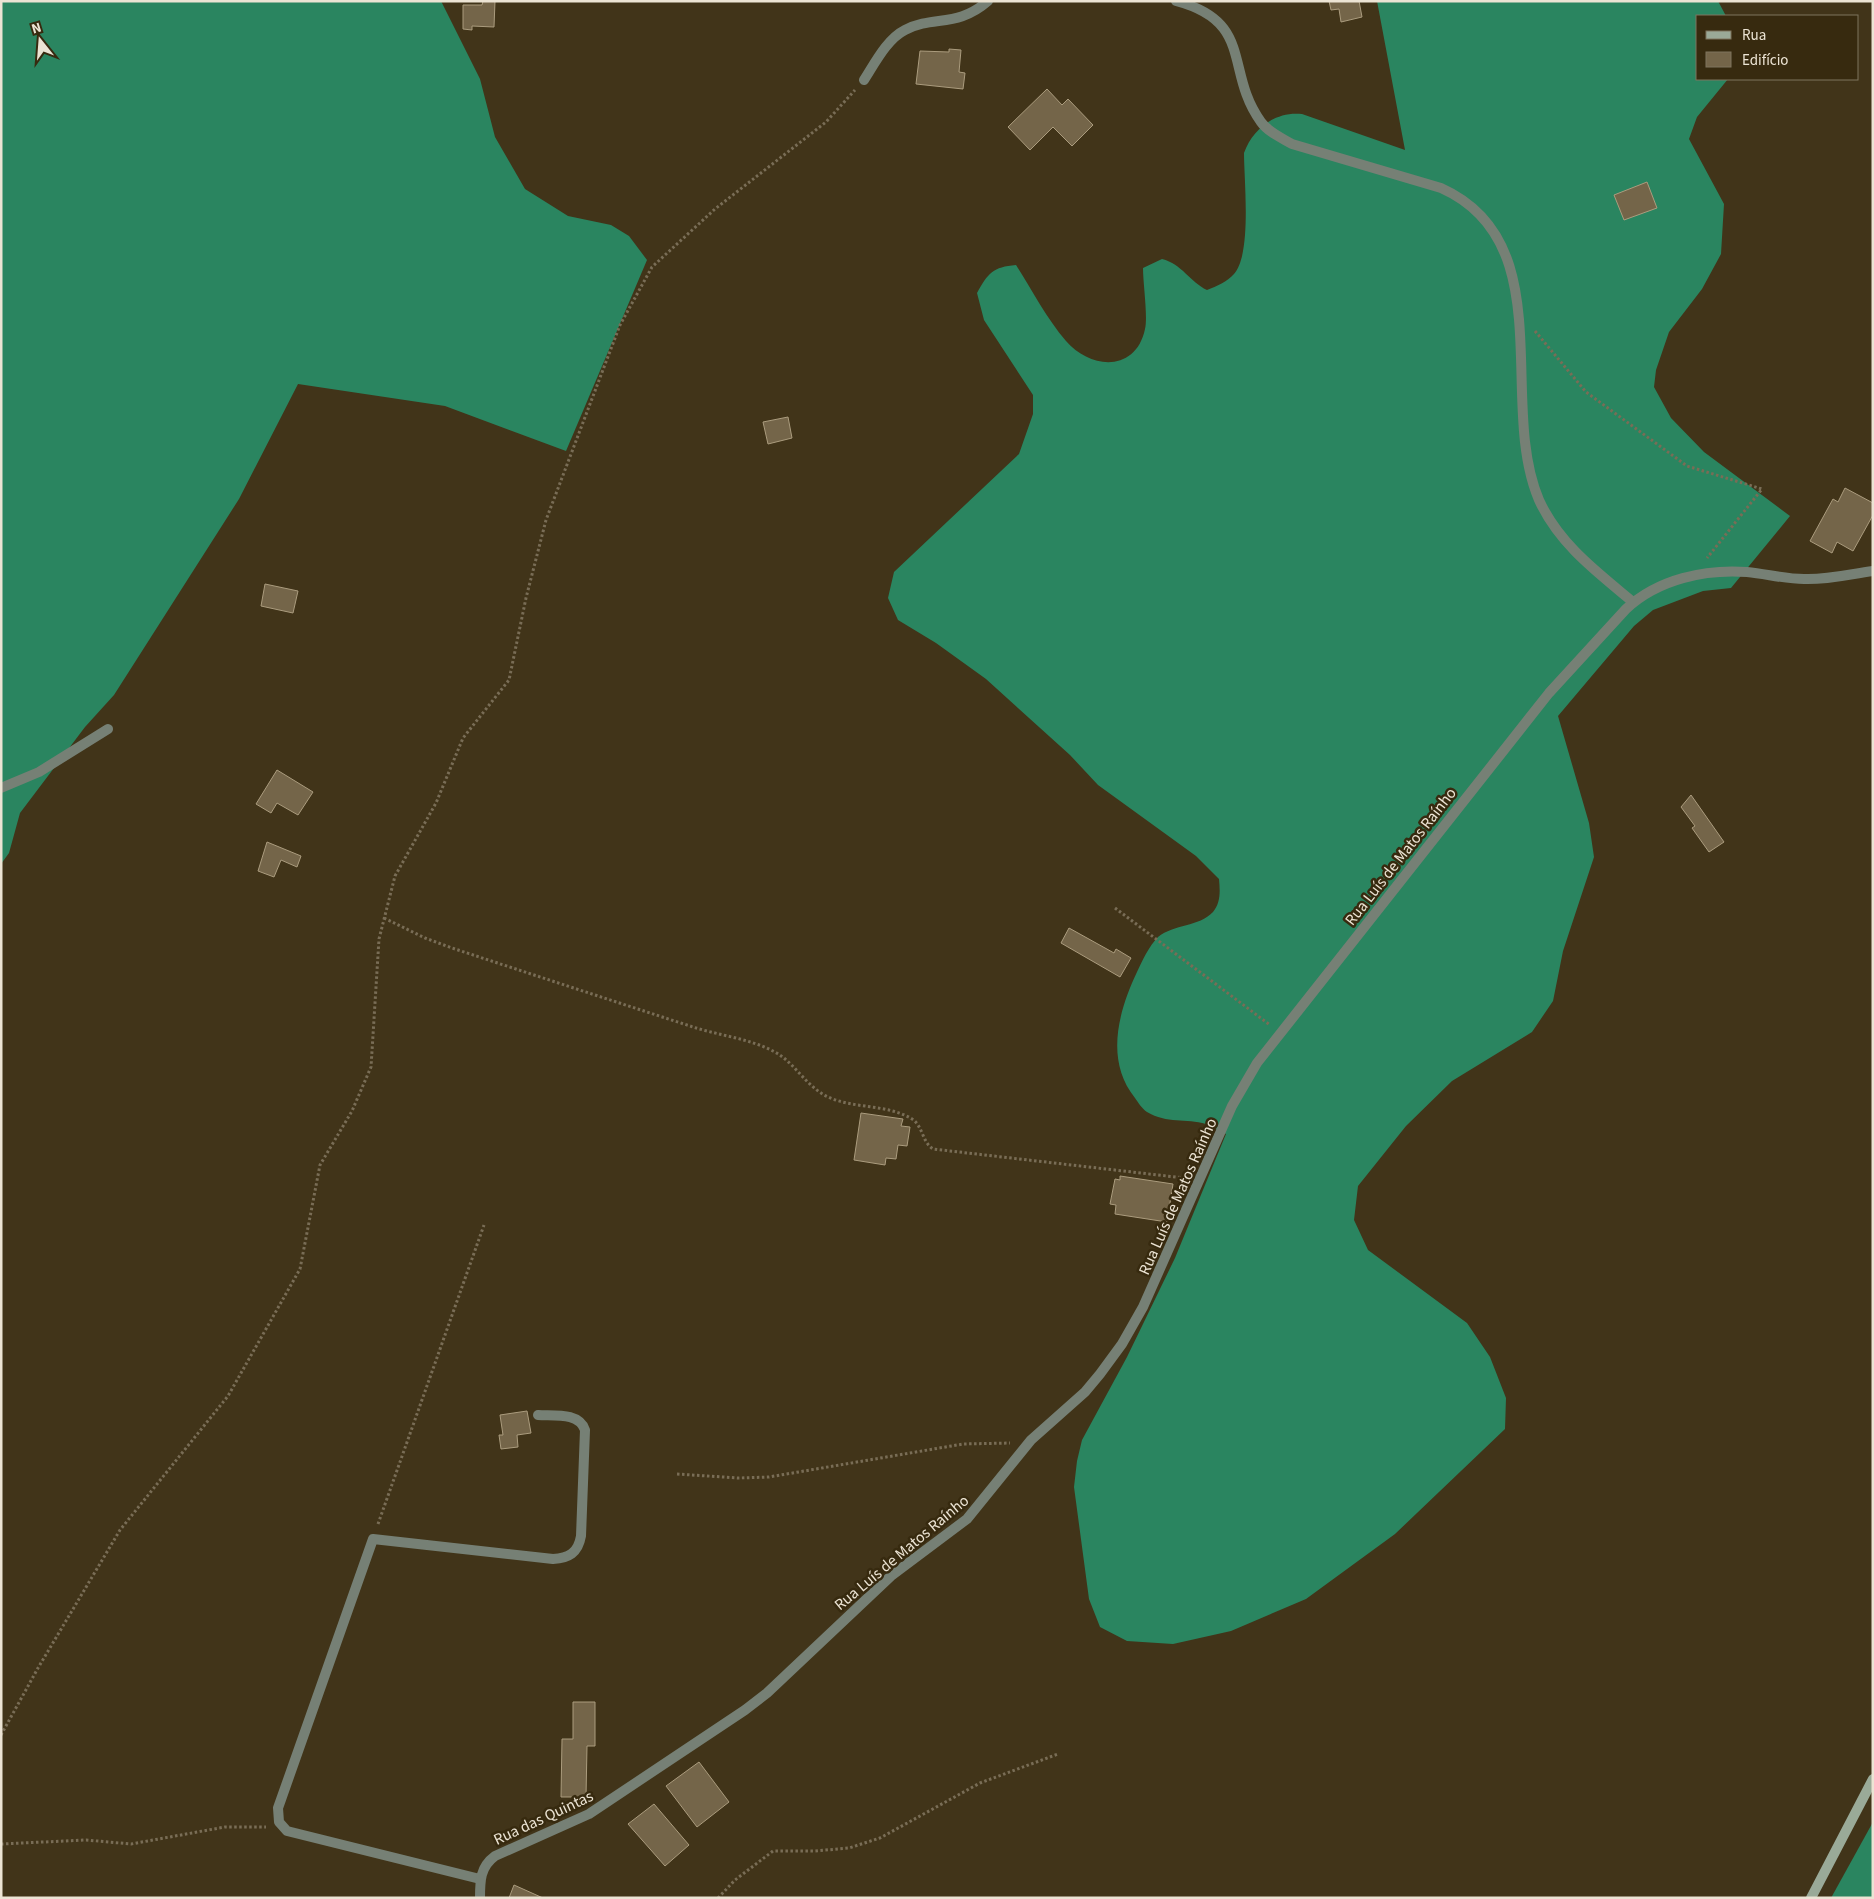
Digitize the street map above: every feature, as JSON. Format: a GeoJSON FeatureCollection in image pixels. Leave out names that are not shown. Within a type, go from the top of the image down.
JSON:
{"type":"FeatureCollection","features":[{"type":"Feature","properties":{"kind":"main road"},"geometry":{"type":"LineString","coordinates":[[1811,1898],[1873,1779]]}},
{"type":"Feature","properties":{"kind":"street"},"geometry":{"type":"LineString","coordinates":[[864,80],[892,41],[905,30],[959,18],[974,12],[988,1]]}},
{"type":"Feature","properties":{"kind":"street"},"geometry":{"type":"LineString","coordinates":[[1176,1],[1206,12],[1222,24],[1232,41],[1253,106],[1261,123],[1277,136],[1292,144],[1441,188],[1457,195],[1475,208],[1489,224],[1502,248],[1516,288],[1525,434],[1532,480],[1538,498],[1547,517],[1577,555],[1633,602]]}},
{"type":"Feature","properties":{"kind":"street","name":"Rua Luís de Matos Raínho"},"geometry":{"type":"LineString","coordinates":[[692,1745],[767,1693],[887,1580],[967,1519],[1027,1444],[1090,1387],[1122,1344],[1153,1286],[1239,1091],[1257,1063],[1549,693],[1633,602],[1664,585],[1692,576],[1738,572],[1790,578],[1820,579],[1873,571]]}},
{"type":"Feature","properties":{"kind":"street"},"geometry":{"type":"LineString","coordinates":[[1,788],[39,772],[108,729]]}},
{"type":"Feature","properties":{"kind":"street"},"geometry":{"type":"LineString","coordinates":[[480,1898],[480,1879],[296,1834],[282,1827],[278,1822],[278,1808],[373,1539],[553,1559],[569,1556],[574,1553],[581,1536],[585,1430],[582,1423],[575,1418],[538,1415]]}},
{"type":"Feature","properties":{"kind":"street","name":"Rua das Quintas"},"geometry":{"type":"LineString","coordinates":[[480,1879],[485,1866],[495,1856],[590,1814],[692,1745]]}},
{"type":"Feature","properties":{"kind":"path"},"geometry":{"type":"LineString","coordinates":[[1,1735],[38,1668],[120,1530],[228,1396],[300,1269],[310,1229],[320,1165],[352,1111],[371,1067],[378,939],[394,876],[436,803],[463,738],[509,680],[526,598],[546,520],[620,325],[652,267],[715,209],[826,122],[864,80]]}},
{"type":"Feature","properties":{"kind":"path"},"geometry":{"type":"LineString","coordinates":[[1518,306],[1540,339],[1586,392],[1688,466],[1762,489],[1692,576]]}},
{"type":"Feature","properties":{"kind":"path"},"geometry":{"type":"LineString","coordinates":[[1116,908],[1280,1033]]}},
{"type":"Feature","properties":{"kind":"path"},"geometry":{"type":"LineString","coordinates":[[384,918],[425,938],[452,948],[700,1030],[774,1051],[790,1063],[799,1076],[811,1087],[827,1096],[851,1106],[903,1114],[913,1120],[921,1127],[928,1144],[933,1148],[1200,1180]]}},
{"type":"Feature","properties":{"kind":"path"},"geometry":{"type":"LineString","coordinates":[[373,1539],[484,1225]]}},
{"type":"Feature","properties":{"kind":"path"},"geometry":{"type":"LineString","coordinates":[[677,1474],[763,1478],[970,1443],[1027,1444]]}},
{"type":"Feature","properties":{"kind":"path"},"geometry":{"type":"LineString","coordinates":[[718,1898],[735,1880],[772,1851],[815,1851],[849,1848],[880,1838],[980,1783],[1058,1754]]}},
{"type":"Feature","properties":{"kind":"path"},"geometry":{"type":"LineString","coordinates":[[1,1844],[86,1840],[130,1844],[225,1827],[282,1827]]}},
{"type":"Feature","properties":{"kind":"green space"},"geometry":{"type":"Polygon","coordinates":[[[1,1],[441,1],[480,79],[495,137],[525,189],[568,216],[611,225],[629,236],[647,260],[566,451],[445,406],[298,384],[239,499],[114,695],[85,727],[20,813],[9,853],[1,864],[1,1]]]}},
{"type":"Feature","properties":{"kind":"green space"},"geometry":{"type":"Polygon","coordinates":[[[1377,1],[1718,1],[1725,15],[1696,15],[1696,80],[1727,80],[1697,117],[1689,139],[1724,204],[1721,254],[1702,289],[1669,332],[1656,370],[1654,387],[1671,418],[1704,452],[1790,516],[1731,588],[1703,591],[1653,610],[1634,626],[1558,716],[1589,823],[1594,857],[1563,951],[1553,1001],[1532,1032],[1452,1081],[1406,1126],[1358,1186],[1354,1220],[1368,1250],[1467,1323],[1490,1357],[1506,1398],[1505,1429],[1395,1534],[1306,1599],[1231,1631],[1173,1644],[1127,1641],[1100,1627],[1089,1599],[1074,1487],[1077,1461],[1082,1440],[1127,1357],[1175,1258],[1226,1134],[1214,1127],[1199,1122],[1162,1118],[1145,1111],[1126,1084],[1120,1068],[1117,1052],[1118,1036],[1124,1003],[1143,958],[1158,937],[1164,933],[1201,920],[1213,912],[1219,900],[1219,879],[1196,856],[1098,785],[1070,755],[986,679],[936,643],[898,620],[888,598],[894,572],[1019,454],[1033,414],[1033,395],[984,320],[977,293],[984,280],[992,272],[1002,267],[1016,265],[1046,314],[1076,351],[1100,361],[1112,362],[1123,359],[1132,353],[1140,343],[1145,329],[1146,308],[1143,268],[1162,259],[1169,261],[1207,290],[1225,282],[1234,274],[1240,264],[1245,234],[1244,153],[1253,136],[1267,123],[1283,115],[1302,114],[1405,150],[1377,1]]]}},
{"type":"Feature","properties":{"kind":"green space"},"geometry":{"type":"Polygon","coordinates":[[[1873,1822],[1873,1898],[1831,1898],[1873,1822]]]}},
{"type":"Feature","properties":{"kind":"building"},"geometry":{"type":"Polygon","coordinates":[[[483,1],[495,1],[494,27],[472,26],[472,30],[463,29],[463,5],[482,5],[483,1]]]}},
{"type":"Feature","properties":{"kind":"building"},"geometry":{"type":"Polygon","coordinates":[[[1329,1],[1359,1],[1362,17],[1341,22],[1339,9],[1331,10],[1329,1]]]}},
{"type":"Feature","properties":{"kind":"building"},"geometry":{"type":"Polygon","coordinates":[[[949,49],[961,50],[959,72],[965,73],[963,89],[916,84],[920,51],[949,52],[949,49]]]}},
{"type":"Feature","properties":{"kind":"building"},"geometry":{"type":"Polygon","coordinates":[[[1047,89],[1062,105],[1068,99],[1093,125],[1072,146],[1053,127],[1030,150],[1008,127],[1047,89]]]}},
{"type":"Feature","properties":{"kind":"building"},"geometry":{"type":"Polygon","coordinates":[[[1647,182],[1657,208],[1624,220],[1614,195],[1647,182]]]}},
{"type":"Feature","properties":{"kind":"building"},"geometry":{"type":"Polygon","coordinates":[[[788,417],[792,438],[768,444],[763,422],[788,417]]]}},
{"type":"Feature","properties":{"kind":"building"},"geometry":{"type":"Polygon","coordinates":[[[1845,488],[1873,503],[1873,515],[1853,551],[1837,542],[1832,553],[1810,541],[1833,499],[1838,502],[1845,488]]]}},
{"type":"Feature","properties":{"kind":"building"},"geometry":{"type":"Polygon","coordinates":[[[265,584],[298,591],[293,613],[261,606],[265,584]]]}},
{"type":"Feature","properties":{"kind":"building"},"geometry":{"type":"Polygon","coordinates":[[[277,770],[313,792],[298,815],[277,803],[271,813],[256,804],[277,770]]]}},
{"type":"Feature","properties":{"kind":"building"},"geometry":{"type":"Polygon","coordinates":[[[1691,795],[1724,842],[1709,852],[1692,828],[1695,826],[1681,807],[1691,795]]]}},
{"type":"Feature","properties":{"kind":"building"},"geometry":{"type":"Polygon","coordinates":[[[267,842],[301,856],[297,867],[281,860],[274,877],[258,871],[267,842]]]}},
{"type":"Feature","properties":{"kind":"building"},"geometry":{"type":"Polygon","coordinates":[[[1069,928],[1114,953],[1116,949],[1131,958],[1120,977],[1061,943],[1069,928]]]}},
{"type":"Feature","properties":{"kind":"building"},"geometry":{"type":"Polygon","coordinates":[[[861,1113],[903,1119],[901,1126],[910,1127],[907,1146],[898,1145],[896,1159],[886,1158],[885,1165],[854,1160],[861,1113]]]}},
{"type":"Feature","properties":{"kind":"building"},"geometry":{"type":"Polygon","coordinates":[[[1120,1176],[1173,1184],[1167,1222],[1115,1214],[1116,1205],[1110,1204],[1115,1179],[1120,1180],[1120,1176]]]}},
{"type":"Feature","properties":{"kind":"building"},"geometry":{"type":"Polygon","coordinates":[[[527,1411],[531,1433],[517,1435],[518,1447],[501,1449],[499,1435],[503,1435],[500,1415],[527,1411]]]}},
{"type":"Feature","properties":{"kind":"building"},"geometry":{"type":"Polygon","coordinates":[[[573,1702],[595,1702],[595,1746],[587,1746],[586,1797],[561,1797],[562,1739],[573,1739],[573,1702]]]}},
{"type":"Feature","properties":{"kind":"building"},"geometry":{"type":"Polygon","coordinates":[[[699,1762],[729,1802],[697,1827],[666,1786],[699,1762]]]}},
{"type":"Feature","properties":{"kind":"building"},"geometry":{"type":"Polygon","coordinates":[[[654,1804],[689,1845],[665,1866],[628,1824],[654,1804]]]}},
{"type":"Feature","properties":{"kind":"building"},"geometry":{"type":"Polygon","coordinates":[[[514,1885],[543,1898],[509,1898],[514,1885]]]}}]}
